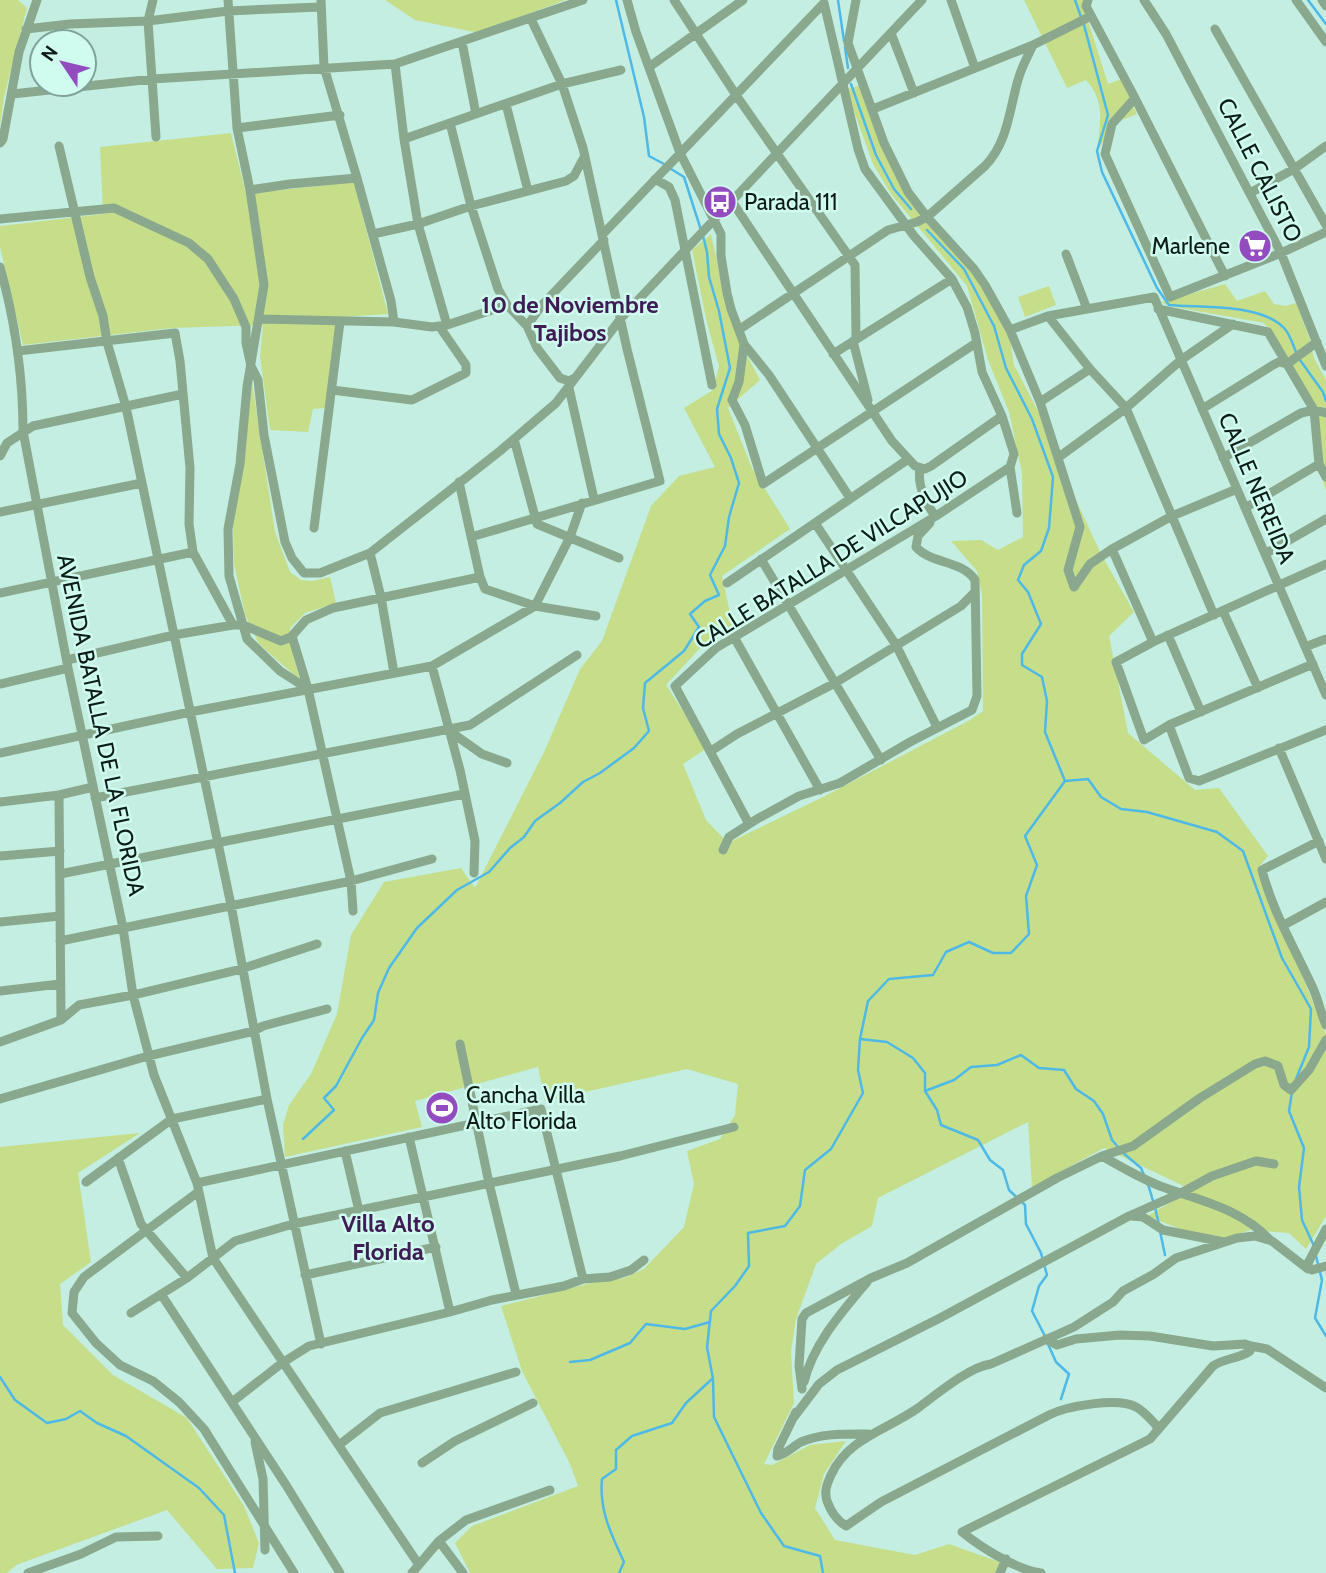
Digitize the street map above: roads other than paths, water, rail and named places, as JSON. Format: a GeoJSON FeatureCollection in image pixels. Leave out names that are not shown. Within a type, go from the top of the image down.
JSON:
{"type":"FeatureCollection","features":[{"type":"Feature","properties":{"kind":"street"},"geometry":{"type":"LineString","coordinates":[[153,0],[148,21],[156,137]]}},
{"type":"Feature","properties":{"kind":"street"},"geometry":{"type":"LineString","coordinates":[[228,0],[237,128],[250,190],[264,285],[251,366],[240,464],[228,529],[229,576],[238,625]]}},
{"type":"Feature","properties":{"kind":"street"},"geometry":{"type":"LineString","coordinates":[[12,94],[153,79],[324,66],[395,64],[583,0]]}},
{"type":"Feature","properties":{"kind":"street"},"geometry":{"type":"LineString","coordinates":[[628,0],[635,33],[680,153],[721,234],[721,256],[731,309],[744,344],[739,382],[732,400],[745,425],[763,484],[976,343]]}},
{"type":"Feature","properties":{"kind":"street"},"geometry":{"type":"LineString","coordinates":[[674,0],[736,95],[855,265],[855,339],[858,368],[872,411]]}},
{"type":"Feature","properties":{"kind":"street"},"geometry":{"type":"LineString","coordinates":[[649,67],[743,0]]}},
{"type":"Feature","properties":{"kind":"street"},"geometry":{"type":"LineString","coordinates":[[856,0],[848,43],[884,143],[908,192],[974,269],[1010,330],[1040,402],[1080,527],[1068,570],[1074,587],[1090,564],[1112,549],[1172,516],[1237,489]]}},
{"type":"Feature","properties":{"kind":"street"},"geometry":{"type":"LineString","coordinates":[[0,219],[114,208],[189,243],[208,259],[217,270],[246,327],[246,343],[251,366],[258,380],[264,435],[285,542],[297,567],[304,573],[320,573],[370,553],[556,403],[621,317],[922,0]]}},
{"type":"Feature","properties":{"kind":"street"},"geometry":{"type":"LineString","coordinates":[[951,0],[975,68]]}},
{"type":"Feature","properties":{"kind":"street"},"geometry":{"type":"LineString","coordinates":[[1088,0],[1086,6],[1135,97],[1224,276]]}},
{"type":"Feature","properties":{"kind":"street","name":"CALLE CALISTO"},"geometry":{"type":"LineString","coordinates":[[1144,0],[1166,34],[1281,253],[1326,366]]}},
{"type":"Feature","properties":{"kind":"street"},"geometry":{"type":"LineString","coordinates":[[1296,0],[1326,40]]}},
{"type":"Feature","properties":{"kind":"street"},"geometry":{"type":"LineString","coordinates":[[1322,0],[1326,6]]}},
{"type":"Feature","properties":{"kind":"street"},"geometry":{"type":"LineString","coordinates":[[0,144],[32,2]]}},
{"type":"Feature","properties":{"kind":"street"},"geometry":{"type":"LineString","coordinates":[[527,326],[542,305],[655,179],[824,3],[865,169],[905,224],[952,279],[967,307],[982,372],[1002,416],[1014,454],[1010,467],[1017,513]]}},
{"type":"Feature","properties":{"kind":"street"},"geometry":{"type":"LineString","coordinates":[[26,30],[321,4],[324,66],[373,234],[394,322]]}},
{"type":"Feature","properties":{"kind":"street"},"geometry":{"type":"LineString","coordinates":[[873,109],[1033,45],[1091,16]]}},
{"type":"Feature","properties":{"kind":"street"},"geometry":{"type":"LineString","coordinates":[[471,537],[660,481],[583,148],[562,84],[531,19]]}},
{"type":"Feature","properties":{"kind":"street"},"geometry":{"type":"LineString","coordinates":[[1215,29],[1326,225]]}},
{"type":"Feature","properties":{"kind":"street"},"geometry":{"type":"LineString","coordinates":[[891,33],[914,93]]}},
{"type":"Feature","properties":{"kind":"street"},"geometry":{"type":"LineString","coordinates":[[462,42],[476,114]]}},
{"type":"Feature","properties":{"kind":"street"},"geometry":{"type":"LineString","coordinates":[[740,329],[888,230],[917,222],[939,209],[994,157],[1005,134],[1018,78],[1033,45]]}},
{"type":"Feature","properties":{"kind":"street"},"geometry":{"type":"LineString","coordinates":[[332,390],[412,400],[466,373],[466,365],[443,326],[418,224],[395,64]]}},
{"type":"Feature","properties":{"kind":"street"},"geometry":{"type":"LineString","coordinates":[[404,139],[562,84],[621,70]]}},
{"type":"Feature","properties":{"kind":"street"},"geometry":{"type":"LineString","coordinates":[[1135,97],[1112,124],[1105,154],[1170,297],[1326,232]]}},
{"type":"Feature","properties":{"kind":"street"},"geometry":{"type":"LineString","coordinates":[[506,104],[528,191]]}},
{"type":"Feature","properties":{"kind":"street"},"geometry":{"type":"LineString","coordinates":[[237,128],[340,115]]}},
{"type":"Feature","properties":{"kind":"street"},"geometry":{"type":"LineString","coordinates":[[450,123],[471,206],[498,289],[507,305],[527,326],[537,348],[560,378],[569,381],[577,377]]}},
{"type":"Feature","properties":{"kind":"street"},"geometry":{"type":"LineString","coordinates":[[59,146],[90,277],[103,316],[107,342],[126,407],[231,905],[241,969],[293,1224],[321,1344]]}},
{"type":"Feature","properties":{"kind":"street"},"geometry":{"type":"LineString","coordinates":[[1250,193],[1294,169],[1326,146]]}},
{"type":"Feature","properties":{"kind":"street"},"geometry":{"type":"LineString","coordinates":[[373,234],[418,224],[471,206],[566,181],[574,176],[583,157]]}},
{"type":"Feature","properties":{"kind":"street"},"geometry":{"type":"LineString","coordinates":[[250,190],[357,178]]}},
{"type":"Feature","properties":{"kind":"street"},"geometry":{"type":"LineString","coordinates":[[655,179],[665,183],[672,191],[686,248],[712,386]]}},
{"type":"Feature","properties":{"kind":"street"},"geometry":{"type":"LineString","coordinates":[[732,200],[872,411],[908,460],[920,469]]}},
{"type":"Feature","properties":{"kind":"street"},"geometry":{"type":"LineString","coordinates":[[1010,330],[1048,316],[1087,309],[1066,254]]}},
{"type":"Feature","properties":{"kind":"street","name":"AVENIDA BATALLA DE LA FLORIDA"},"geometry":{"type":"LineString","coordinates":[[0,267],[11,305],[18,351],[23,393],[23,431],[133,995],[148,1056],[197,1188],[213,1258]]}},
{"type":"Feature","properties":{"kind":"street"},"geometry":{"type":"LineString","coordinates":[[833,354],[952,279]]}},
{"type":"Feature","properties":{"kind":"street","name":"CALLE NEREIDA"},"geometry":{"type":"LineString","coordinates":[[1087,309],[1154,297],[1326,695]]}},
{"type":"Feature","properties":{"kind":"street"},"geometry":{"type":"LineString","coordinates":[[0,313],[11,305]]}},
{"type":"Feature","properties":{"kind":"street"},"geometry":{"type":"LineString","coordinates":[[260,319],[394,322],[443,326],[507,305]]}},
{"type":"Feature","properties":{"kind":"street"},"geometry":{"type":"LineString","coordinates":[[1158,309],[1268,332],[1314,410],[1319,464],[1326,477]]}},
{"type":"Feature","properties":{"kind":"street"},"geometry":{"type":"LineString","coordinates":[[1048,316],[1090,369],[1126,408],[1172,516],[1258,688]]}},
{"type":"Feature","properties":{"kind":"street"},"geometry":{"type":"LineString","coordinates":[[314,528],[340,322]]}},
{"type":"Feature","properties":{"kind":"street"},"geometry":{"type":"LineString","coordinates":[[1059,457],[1126,408],[1181,360],[1233,324]]}},
{"type":"Feature","properties":{"kind":"street"},"geometry":{"type":"LineString","coordinates":[[18,351],[175,332],[190,468],[189,524],[193,552],[247,639],[280,671],[309,689]]}},
{"type":"Feature","properties":{"kind":"street"},"geometry":{"type":"LineString","coordinates":[[1287,364],[1317,342]]}},
{"type":"Feature","properties":{"kind":"street"},"geometry":{"type":"LineString","coordinates":[[744,344],[769,375],[850,498]]}},
{"type":"Feature","properties":{"kind":"street"},"geometry":{"type":"LineString","coordinates":[[1202,409],[1273,365],[1279,362],[1287,364]]}},
{"type":"Feature","properties":{"kind":"street"},"geometry":{"type":"LineString","coordinates":[[1040,402],[1090,369]]}},
{"type":"Feature","properties":{"kind":"street"},"geometry":{"type":"LineString","coordinates":[[569,388],[594,499]]}},
{"type":"Feature","properties":{"kind":"street"},"geometry":{"type":"LineString","coordinates":[[0,456],[4,441],[33,426],[183,394]]}},
{"type":"Feature","properties":{"kind":"street"},"geometry":{"type":"LineString","coordinates":[[1223,458],[1301,413],[1314,410],[1326,413]]}},
{"type":"Feature","properties":{"kind":"street"},"geometry":{"type":"LineString","coordinates":[[920,469],[931,466],[1002,416]]}},
{"type":"Feature","properties":{"kind":"street"},"geometry":{"type":"LineString","coordinates":[[514,439],[537,524],[620,558]]}},
{"type":"Feature","properties":{"kind":"street"},"geometry":{"type":"LineString","coordinates":[[727,583],[908,460]]}},
{"type":"Feature","properties":{"kind":"street"},"geometry":{"type":"LineString","coordinates":[[1245,508],[1319,464]]}},
{"type":"Feature","properties":{"kind":"street","name":"CALLE BATALLA DE VILCAPUJIO"},"geometry":{"type":"LineString","coordinates":[[710,751],[674,686],[716,648],[847,571],[1010,467]]}},
{"type":"Feature","properties":{"kind":"street"},"geometry":{"type":"LineString","coordinates":[[723,849],[729,837],[749,824],[799,796],[840,783],[937,727],[964,716],[976,703],[975,580],[966,571],[923,554],[916,547],[918,536],[936,516],[925,503],[919,478],[920,469]]}},
{"type":"Feature","properties":{"kind":"street"},"geometry":{"type":"LineString","coordinates":[[0,512],[142,482]]}},
{"type":"Feature","properties":{"kind":"street"},"geometry":{"type":"LineString","coordinates":[[459,482],[485,589],[535,606],[596,617]]}},
{"type":"Feature","properties":{"kind":"street"},"geometry":{"type":"LineString","coordinates":[[0,752],[190,712],[432,666],[535,606],[570,537],[582,503]]}},
{"type":"Feature","properties":{"kind":"street"},"geometry":{"type":"LineString","coordinates":[[1265,554],[1326,519]]}},
{"type":"Feature","properties":{"kind":"street"},"geometry":{"type":"LineString","coordinates":[[815,523],[896,645],[937,727]]}},
{"type":"Feature","properties":{"kind":"street"},"geometry":{"type":"LineString","coordinates":[[1112,549],[1153,642]]}},
{"type":"Feature","properties":{"kind":"street"},"geometry":{"type":"LineString","coordinates":[[0,593],[193,552]]}},
{"type":"Feature","properties":{"kind":"street"},"geometry":{"type":"LineString","coordinates":[[370,553],[381,597],[394,673]]}},
{"type":"Feature","properties":{"kind":"street"},"geometry":{"type":"LineString","coordinates":[[761,559],[881,760]]}},
{"type":"Feature","properties":{"kind":"street"},"geometry":{"type":"LineString","coordinates":[[1313,664],[1169,725],[1144,740],[1116,663],[1153,642],[1326,564]]}},
{"type":"Feature","properties":{"kind":"street"},"geometry":{"type":"LineString","coordinates":[[0,684],[174,635],[238,625],[281,641],[292,636],[306,620],[318,613],[480,577]]}},
{"type":"Feature","properties":{"kind":"street"},"geometry":{"type":"LineString","coordinates":[[749,824],[710,751],[835,683],[961,606],[975,592]]}},
{"type":"Feature","properties":{"kind":"street"},"geometry":{"type":"LineString","coordinates":[[1168,635],[1201,712]]}},
{"type":"Feature","properties":{"kind":"street"},"geometry":{"type":"LineString","coordinates":[[292,636],[309,689],[351,881],[353,911]]}},
{"type":"Feature","properties":{"kind":"street"},"geometry":{"type":"LineString","coordinates":[[734,637],[820,790]]}},
{"type":"Feature","properties":{"kind":"street"},"geometry":{"type":"LineString","coordinates":[[1305,647],[1326,639]]}},
{"type":"Feature","properties":{"kind":"street"},"geometry":{"type":"LineString","coordinates":[[96,798],[470,725],[577,655]]}},
{"type":"Feature","properties":{"kind":"street"},"geometry":{"type":"LineString","coordinates":[[432,666],[460,770],[475,841],[474,873]]}},
{"type":"Feature","properties":{"kind":"street"},"geometry":{"type":"LineString","coordinates":[[1169,725],[1189,778],[1199,781],[1326,730]]}},
{"type":"Feature","properties":{"kind":"street"},"geometry":{"type":"LineString","coordinates":[[448,730],[482,754],[508,763]]}},
{"type":"Feature","properties":{"kind":"street"},"geometry":{"type":"LineString","coordinates":[[1279,748],[1326,859]]}},
{"type":"Feature","properties":{"kind":"street"},"geometry":{"type":"LineString","coordinates":[[0,802],[59,795],[93,787]]}},
{"type":"Feature","properties":{"kind":"street"},"geometry":{"type":"LineString","coordinates":[[60,874],[464,794]]}},
{"type":"Feature","properties":{"kind":"street"},"geometry":{"type":"LineString","coordinates":[[59,795],[61,1020]]}},
{"type":"Feature","properties":{"kind":"street"},"geometry":{"type":"LineString","coordinates":[[1319,841],[1262,870],[1266,886],[1312,985],[1318,1009],[1326,1025]]}},
{"type":"Feature","properties":{"kind":"street"},"geometry":{"type":"LineString","coordinates":[[0,856],[60,850]]}},
{"type":"Feature","properties":{"kind":"street"},"geometry":{"type":"LineString","coordinates":[[60,941],[351,881],[432,859]]}},
{"type":"Feature","properties":{"kind":"street"},"geometry":{"type":"LineString","coordinates":[[1284,925],[1326,902]]}},
{"type":"Feature","properties":{"kind":"street"},"geometry":{"type":"LineString","coordinates":[[0,922],[60,916]]}},
{"type":"Feature","properties":{"kind":"street"},"geometry":{"type":"LineString","coordinates":[[0,1042],[61,1020],[79,1005],[241,969],[317,944]]}},
{"type":"Feature","properties":{"kind":"street"},"geometry":{"type":"LineString","coordinates":[[0,990],[60,984]]}},
{"type":"Feature","properties":{"kind":"street"},"geometry":{"type":"LineString","coordinates":[[0,1100],[148,1056],[254,1031],[263,1026],[327,1009]]}},
{"type":"Feature","properties":{"kind":"street"},"geometry":{"type":"LineString","coordinates":[[873,1433],[819,1437],[799,1443],[777,1456],[802,1399],[799,1366],[802,1319],[806,1313],[871,1278],[907,1263],[1057,1178],[1102,1156],[1133,1146],[1200,1098],[1255,1064],[1265,1061],[1278,1066],[1284,1085],[1291,1090],[1310,1070],[1326,1040]]}},
{"type":"Feature","properties":{"kind":"street"},"geometry":{"type":"LineString","coordinates":[[460,1044],[516,1294]]}},
{"type":"Feature","properties":{"kind":"street"},"geometry":{"type":"LineString","coordinates":[[86,1182],[172,1119],[267,1099]]}},
{"type":"Feature","properties":{"kind":"street"},"geometry":{"type":"LineString","coordinates":[[294,1573],[204,1429],[180,1402],[153,1381],[120,1365],[96,1343],[72,1313],[74,1292],[84,1277],[146,1231],[197,1188],[281,1164],[541,1109],[583,1279]]}},
{"type":"Feature","properties":{"kind":"street"},"geometry":{"type":"LineString","coordinates":[[131,1313],[187,1278],[234,1241],[293,1224],[620,1156],[720,1125],[734,1127]]}},
{"type":"Feature","properties":{"kind":"street"},"geometry":{"type":"LineString","coordinates":[[409,1137],[450,1312]]}},
{"type":"Feature","properties":{"kind":"street"},"geometry":{"type":"LineString","coordinates":[[345,1151],[359,1211]]}},
{"type":"Feature","properties":{"kind":"street"},"geometry":{"type":"LineString","coordinates":[[1102,1156],[1147,1180],[1238,1214],[1308,1269],[1316,1270],[1326,1266]]}},
{"type":"Feature","properties":{"kind":"street"},"geometry":{"type":"LineString","coordinates":[[118,1158],[141,1224],[187,1278]]}},
{"type":"Feature","properties":{"kind":"street"},"geometry":{"type":"LineString","coordinates":[[794,1417],[819,1384],[837,1370],[1129,1216],[1245,1163],[1256,1161],[1274,1164]]}},
{"type":"Feature","properties":{"kind":"street"},"geometry":{"type":"LineString","coordinates":[[1129,1216],[1143,1217],[1163,1230],[1227,1242]]}},
{"type":"Feature","properties":{"kind":"street"},"geometry":{"type":"LineString","coordinates":[[1308,1269],[1308,1260],[1326,1228]]}},
{"type":"Feature","properties":{"kind":"street"},"geometry":{"type":"LineString","coordinates":[[1157,1432],[1157,1426],[1152,1420],[1137,1407],[1126,1403],[1060,1410],[881,1502],[846,1526],[835,1517],[825,1490],[842,1456],[862,1438],[918,1408],[978,1366],[990,1364],[1074,1328],[1113,1302],[1123,1291],[1176,1258],[1247,1236],[1272,1241]]}},
{"type":"Feature","properties":{"kind":"street"},"geometry":{"type":"LineString","coordinates":[[305,1275],[436,1247]]}},
{"type":"Feature","properties":{"kind":"street"},"geometry":{"type":"LineString","coordinates":[[213,1258],[339,1445],[415,1569],[439,1541],[466,1520],[550,1490]]}},
{"type":"Feature","properties":{"kind":"street"},"geometry":{"type":"LineString","coordinates":[[232,1402],[282,1363],[309,1346],[516,1294],[564,1286],[583,1279],[610,1277],[631,1270],[644,1260]]}},
{"type":"Feature","properties":{"kind":"street"},"geometry":{"type":"LineString","coordinates":[[802,1389],[812,1358],[824,1338],[871,1278]]}},
{"type":"Feature","properties":{"kind":"street"},"geometry":{"type":"LineString","coordinates":[[162,1294],[254,1437],[334,1571]]}},
{"type":"Feature","properties":{"kind":"street"},"geometry":{"type":"LineString","coordinates":[[1046,1339],[1057,1345],[1076,1339],[1120,1335],[1150,1336],[1201,1345],[1245,1344],[1267,1349],[1326,1388]]}},
{"type":"Feature","properties":{"kind":"street"},"geometry":{"type":"LineString","coordinates":[[1041,1573],[1030,1571],[977,1544],[962,1532],[1143,1443],[1157,1432],[1213,1366],[1219,1361],[1239,1357],[1250,1351],[1250,1346],[1245,1344]]}},
{"type":"Feature","properties":{"kind":"street"},"geometry":{"type":"LineString","coordinates":[[339,1445],[380,1413],[516,1373]]}},
{"type":"Feature","properties":{"kind":"street"},"geometry":{"type":"LineString","coordinates":[[422,1463],[455,1441],[533,1404]]}},
{"type":"Feature","properties":{"kind":"street"},"geometry":{"type":"LineString","coordinates":[[254,1437],[263,1479],[265,1550]]}},
{"type":"Feature","properties":{"kind":"street"},"geometry":{"type":"LineString","coordinates":[[28,1573],[81,1554],[116,1537],[158,1536]]}},
{"type":"Feature","properties":{"kind":"street"},"geometry":{"type":"LineString","coordinates":[[439,1541],[463,1573]]}},
{"type":"Feature","properties":{"kind":"street"},"geometry":{"type":"LineString","coordinates":[[1000,1573],[1006,1559]]}},
{"type":"Feature","properties":{"kind":"waterway"},"geometry":{"type":"LineString","coordinates":[[616,0],[644,117],[649,156],[664,164]]}},
{"type":"Feature","properties":{"kind":"waterway"},"geometry":{"type":"LineString","coordinates":[[838,0],[844,41]]}},
{"type":"Feature","properties":{"kind":"waterway"},"geometry":{"type":"LineString","coordinates":[[1075,0],[1081,17]]}},
{"type":"Feature","properties":{"kind":"waterway"},"geometry":{"type":"LineString","coordinates":[[1308,0],[1326,24]]}},
{"type":"Feature","properties":{"kind":"waterway"},"geometry":{"type":"LineString","coordinates":[[1084,25],[1108,115],[1097,151],[1102,172],[1157,288],[1169,305],[1230,308],[1261,314],[1286,330],[1296,352]]}},
{"type":"Feature","properties":{"kind":"waterway"},"geometry":{"type":"LineString","coordinates":[[845,47],[848,68]]}},
{"type":"Feature","properties":{"kind":"waterway"},"geometry":{"type":"LineString","coordinates":[[851,84],[876,155],[894,189],[911,209]]}},
{"type":"Feature","properties":{"kind":"waterway"},"geometry":{"type":"LineString","coordinates":[[671,169],[684,177],[701,230]]}},
{"type":"Feature","properties":{"kind":"waterway"},"geometry":{"type":"LineString","coordinates":[[823,1573],[820,1556],[784,1546],[761,1513],[714,1417],[713,1379],[707,1347],[711,1311],[735,1286],[749,1266],[748,1233],[785,1226],[800,1206],[805,1170],[831,1149],[863,1093],[858,1070],[860,1039],[868,1001],[889,979],[933,975],[946,952],[969,942],[993,953],[1011,953],[1029,934],[1026,896],[1037,865],[1025,836],[1065,781],[1045,732],[1047,701],[1042,677],[1022,665],[1022,654],[1041,624],[1028,592],[1018,580],[1024,565],[1041,551],[1049,528],[1053,477],[1032,419],[1006,368],[994,326],[964,269],[927,230]]}},
{"type":"Feature","properties":{"kind":"waterway"},"geometry":{"type":"LineString","coordinates":[[303,1139],[334,1110],[324,1098],[336,1086],[374,1020],[378,993],[389,968],[417,928],[457,890],[489,872],[510,848],[524,837],[535,821],[583,782],[634,748],[649,731],[643,708],[645,683],[684,651],[699,627],[690,614],[705,601],[719,595],[710,575],[725,546],[729,517],[739,483],[719,434],[717,409],[730,368],[709,277],[703,236]]}},
{"type":"Feature","properties":{"kind":"waterway"},"geometry":{"type":"LineString","coordinates":[[1300,360],[1323,392],[1326,401]]}},
{"type":"Feature","properties":{"kind":"waterway"},"geometry":{"type":"LineString","coordinates":[[1065,781],[1088,779],[1101,797],[1121,809],[1147,812],[1217,832],[1243,851],[1282,958],[1311,1009],[1309,1047],[1296,1079]]}},
{"type":"Feature","properties":{"kind":"waterway"},"geometry":{"type":"LineString","coordinates":[[860,1039],[887,1042],[913,1058],[925,1073],[925,1091],[937,1110],[941,1125],[978,1140],[990,1160],[1003,1170],[1009,1190],[1025,1205],[1026,1224],[1041,1253],[1047,1275],[1039,1286],[1032,1311],[1046,1338]]}},
{"type":"Feature","properties":{"kind":"waterway"},"geometry":{"type":"LineString","coordinates":[[925,1091],[954,1080],[971,1067],[997,1065],[1021,1055],[1039,1068],[1064,1070],[1076,1089],[1094,1101],[1118,1147]]}},
{"type":"Feature","properties":{"kind":"waterway"},"geometry":{"type":"LineString","coordinates":[[1292,1092],[1289,1111],[1304,1148],[1299,1187],[1302,1220],[1314,1246]]}},
{"type":"Feature","properties":{"kind":"waterway"},"geometry":{"type":"LineString","coordinates":[[1122,1152],[1141,1168],[1144,1175]]}},
{"type":"Feature","properties":{"kind":"waterway"},"geometry":{"type":"LineString","coordinates":[[1148,1184],[1153,1201]]}},
{"type":"Feature","properties":{"kind":"waterway"},"geometry":{"type":"LineString","coordinates":[[1155,1207],[1159,1225]]}},
{"type":"Feature","properties":{"kind":"waterway"},"geometry":{"type":"LineString","coordinates":[[1160,1231],[1165,1255]]}},
{"type":"Feature","properties":{"kind":"waterway"},"geometry":{"type":"LineString","coordinates":[[1316,1256],[1322,1280],[1315,1318],[1326,1336]]}},
{"type":"Feature","properties":{"kind":"waterway"},"geometry":{"type":"LineString","coordinates":[[570,1362],[590,1360],[630,1343],[646,1324],[685,1329],[710,1322]]}},
{"type":"Feature","properties":{"kind":"waterway"},"geometry":{"type":"LineString","coordinates":[[1048,1344],[1056,1362],[1069,1374],[1061,1399]]}},
{"type":"Feature","properties":{"kind":"waterway"},"geometry":{"type":"LineString","coordinates":[[0,1377],[15,1400],[47,1423],[66,1419],[80,1411],[97,1423],[126,1436],[199,1488],[224,1515],[235,1573]]}},
{"type":"Feature","properties":{"kind":"waterway"},"geometry":{"type":"LineString","coordinates":[[619,1573],[624,1562],[604,1512],[602,1479],[616,1469],[616,1450],[632,1436],[672,1423],[686,1403],[712,1379]]}},
{"type":"Feature","properties":{"kind":"place","name":"Parada 111"},"geometry":{"type":"Point","coordinates":[720,202]}},
{"type":"Feature","properties":{"kind":"place","name":"Marlene"},"geometry":{"type":"Point","coordinates":[1255,246]}},
{"type":"Feature","properties":{"kind":"place","name":"Cancha Villa Alto Florida"},"geometry":{"type":"Point","coordinates":[442,1108]}},
{"type":"Feature","properties":{"kind":"district","name":"10 de Noviembre Tajibos"},"geometry":{"type":"Point","coordinates":[570,319]}},
{"type":"Feature","properties":{"kind":"district","name":"Villa Alto Florida"},"geometry":{"type":"Point","coordinates":[388,1238]}}]}
